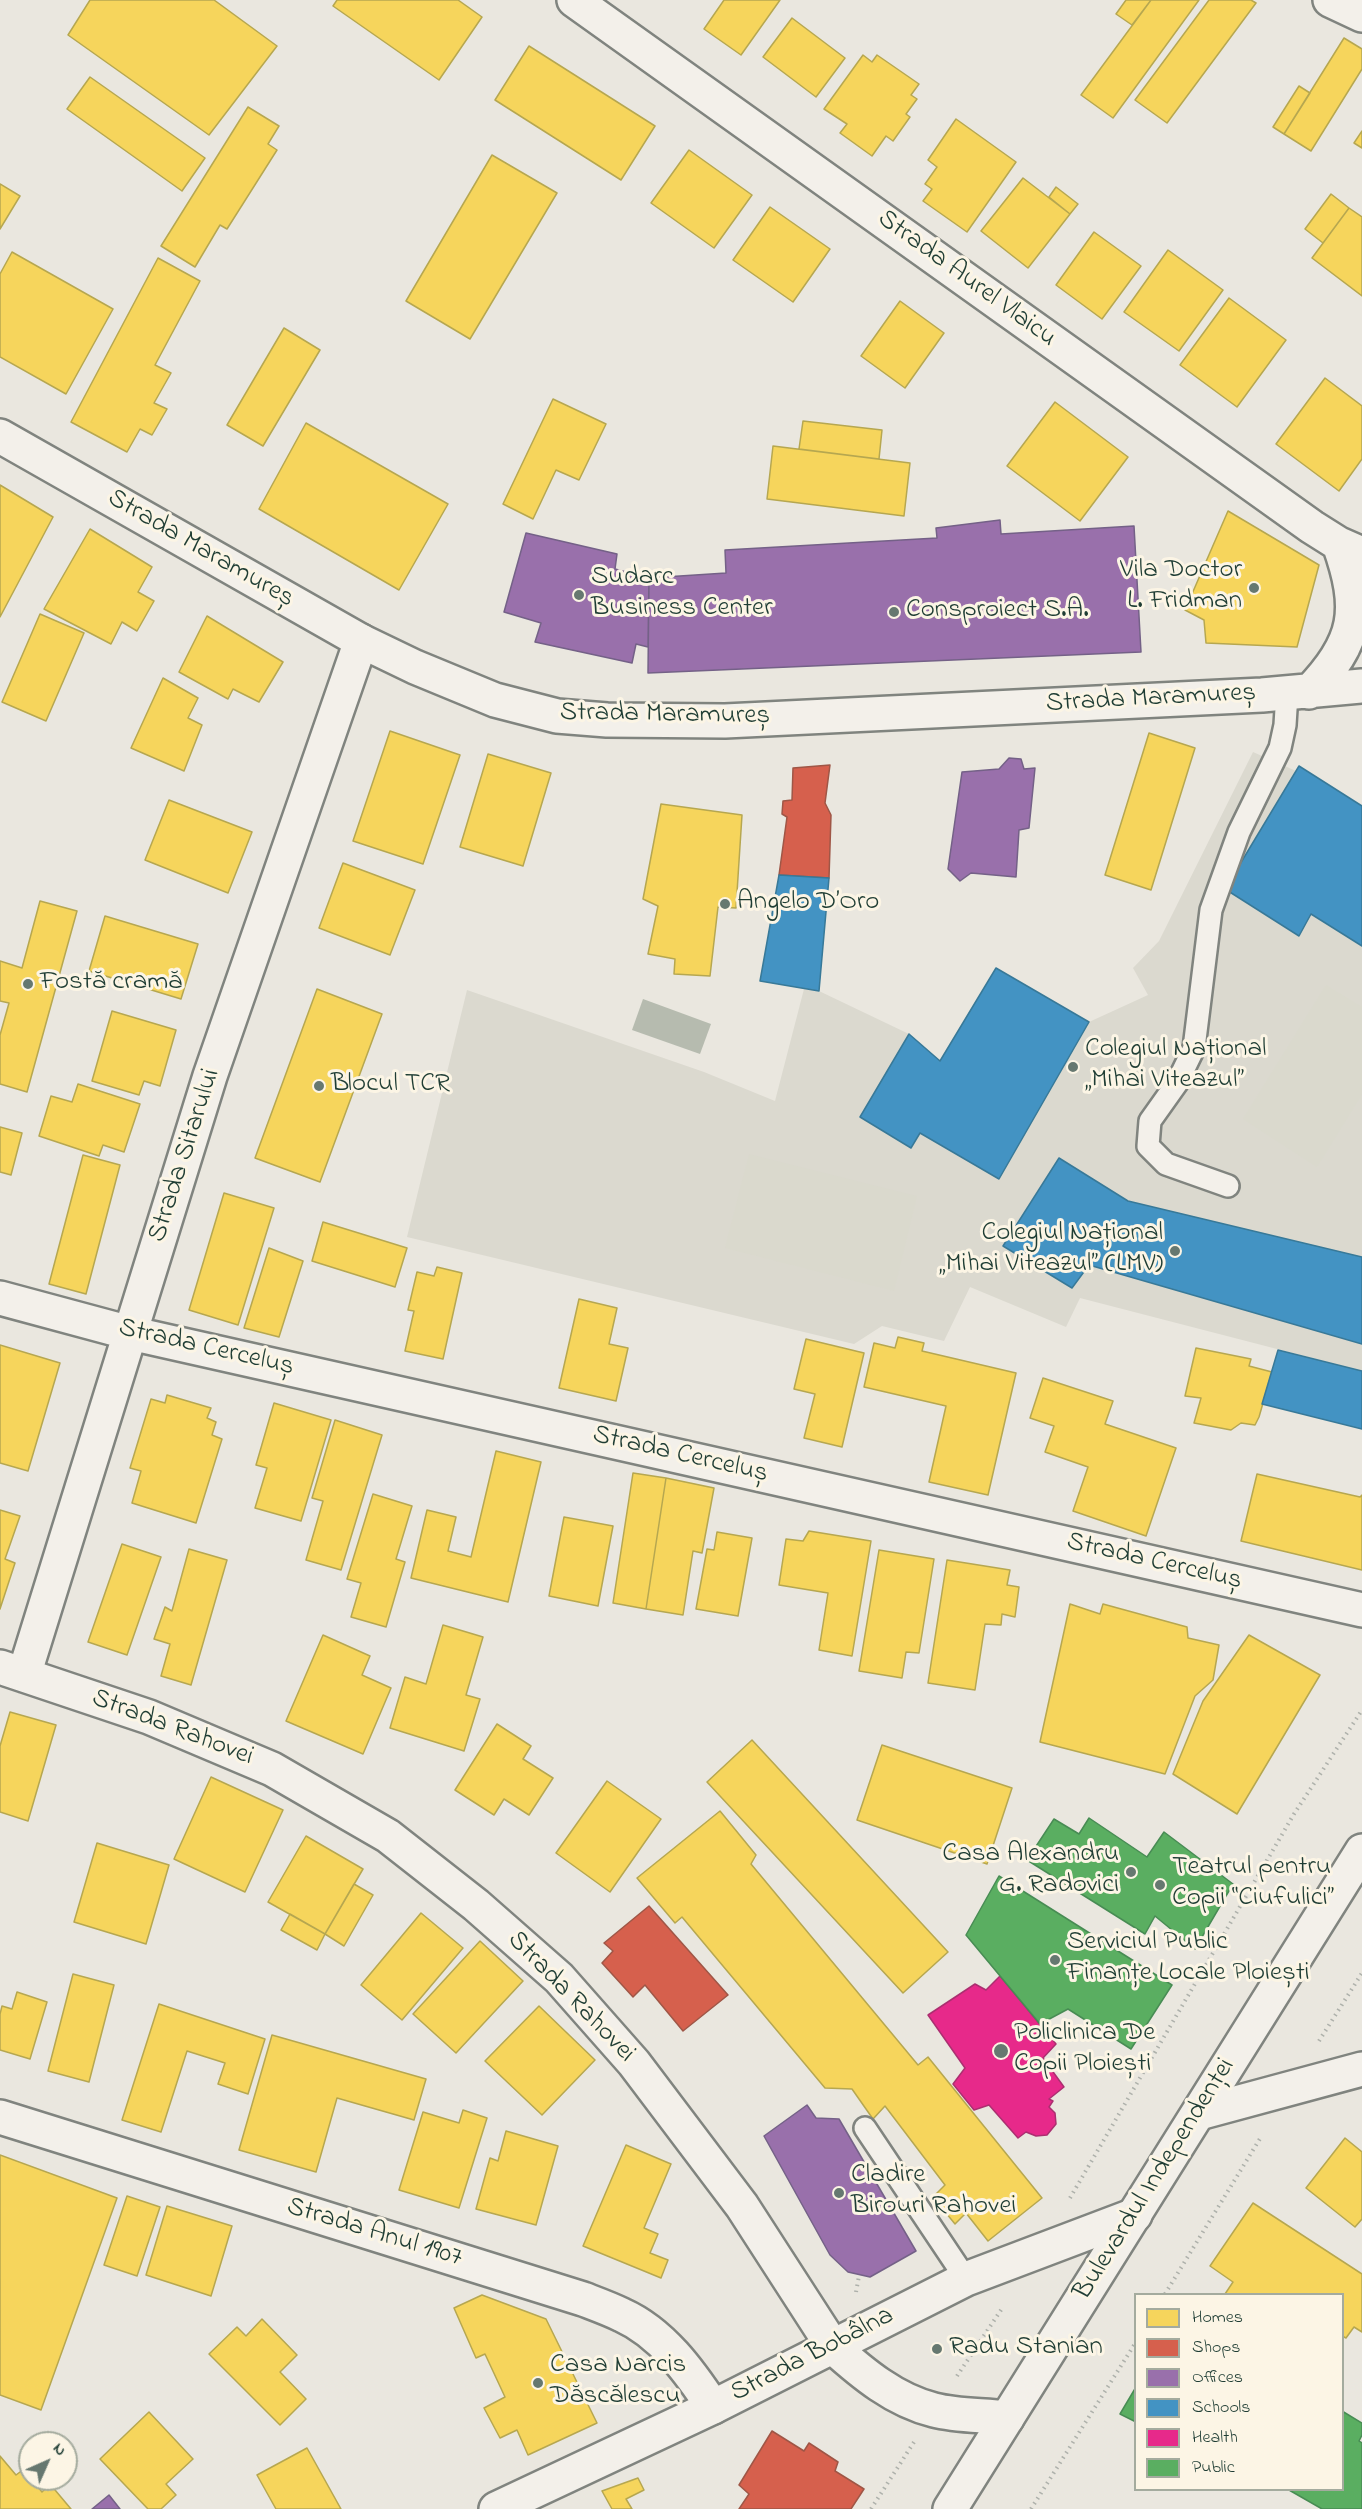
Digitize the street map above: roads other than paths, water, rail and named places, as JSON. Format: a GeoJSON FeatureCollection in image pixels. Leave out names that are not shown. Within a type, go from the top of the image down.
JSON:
{"type":"FeatureCollection","features":[{"type":"Feature","properties":{"kind":"street","name":"Strada Aurel Vlaicu"},"geometry":{"type":"LineString","coordinates":[[574,0],[1351,549]]}},
{"type":"Feature","properties":{"kind":"street"},"geometry":{"type":"LineString","coordinates":[[1330,0],[1362,15]]}},
{"type":"Feature","properties":{"kind":"street","name":"Strada Maramureș"},"geometry":{"type":"LineString","coordinates":[[0,436],[361,641],[495,700],[557,716],[607,720],[725,721],[1298,693],[1362,686]]}},
{"type":"Feature","properties":{"kind":"street"},"geometry":{"type":"LineString","coordinates":[[1298,693],[1330,671],[1342,653],[1353,627],[1356,602],[1350,569],[1351,549]]}},
{"type":"Feature","properties":{"kind":"street","name":"Strada Sitarului"},"geometry":{"type":"LineString","coordinates":[[12,1671],[130,1333],[210,1076],[361,641]]}},
{"type":"Feature","properties":{"kind":"street","name":"Strada Cerceluș"},"geometry":{"type":"LineString","coordinates":[[0,1298],[130,1333],[1362,1610]]}},
{"type":"Feature","properties":{"kind":"street","name":"Strada Rahovei"},"geometry":{"type":"LineString","coordinates":[[12,1671],[149,1717],[272,1769],[388,1836],[476,1905],[559,1978],[634,2063],[742,2206],[833,2347],[864,2374],[897,2396],[934,2410],[1007,2418]]}},
{"type":"Feature","properties":{"kind":"street","name":"Bulevardul Independenței"},"geometry":{"type":"LineString","coordinates":[[950,2509],[1362,1851]]}},
{"type":"Feature","properties":{"kind":"street"},"geometry":{"type":"LineString","coordinates":[[1199,2113],[1362,2068]]}},
{"type":"Feature","properties":{"kind":"street","name":"Strada Anul 1907"},"geometry":{"type":"LineString","coordinates":[[0,2117],[583,2299],[624,2315],[652,2335],[690,2372],[713,2407]]}},
{"type":"Feature","properties":{"kind":"street","name":"Strada Bobâlna"},"geometry":{"type":"LineString","coordinates":[[496,2509],[713,2407],[966,2279],[1135,2215]]}},
{"type":"Feature","properties":{"kind":"lane"},"geometry":{"type":"LineString","coordinates":[[1228,1186],[1166,1164],[1148,1146],[1150,1121],[1177,1083],[1194,1048],[1210,910],[1239,832],[1280,748],[1298,693]]}},
{"type":"Feature","properties":{"kind":"lane"},"geometry":{"type":"LineString","coordinates":[[866,2128],[966,2279]]}},
{"type":"Feature","properties":{"kind":"place","name":"Vila Doctor L. Fridman"},"geometry":{"type":"Point","coordinates":[1254,588]}},
{"type":"Feature","properties":{"kind":"place","name":"Sudarc Business Center"},"geometry":{"type":"Point","coordinates":[579,595]}},
{"type":"Feature","properties":{"kind":"place","name":"Consproiect S.A."},"geometry":{"type":"Point","coordinates":[894,612]}},
{"type":"Feature","properties":{"kind":"place","name":"Angelo D’Oro"},"geometry":{"type":"Point","coordinates":[725,904]}},
{"type":"Feature","properties":{"kind":"place","name":"Fostă cramă"},"geometry":{"type":"Point","coordinates":[28,984]}},
{"type":"Feature","properties":{"kind":"place","name":"Colegiul Național „Mihai Viteazul”"},"geometry":{"type":"Point","coordinates":[1073,1067]}},
{"type":"Feature","properties":{"kind":"place","name":"Blocul TCR"},"geometry":{"type":"Point","coordinates":[319,1086]}},
{"type":"Feature","properties":{"kind":"place","name":"Colegiul Național „Mihai Viteazul” (LMV)"},"geometry":{"type":"Point","coordinates":[1175,1251]}},
{"type":"Feature","properties":{"kind":"place","name":"Casa Alexandru G. Radovici"},"geometry":{"type":"Point","coordinates":[1131,1872]}},
{"type":"Feature","properties":{"kind":"place","name":"Teatrul pentru Copii “Ciufulici”"},"geometry":{"type":"Point","coordinates":[1160,1885]}},
{"type":"Feature","properties":{"kind":"place","name":"Serviciul Public Finanțe Locale Ploiești"},"geometry":{"type":"Point","coordinates":[1055,1960]}},
{"type":"Feature","properties":{"kind":"place","name":"Policlinica De Copii Ploiești"},"geometry":{"type":"Point","coordinates":[1001,2051]}},
{"type":"Feature","properties":{"kind":"place","name":"Cladire Birouri Rahovei"},"geometry":{"type":"Point","coordinates":[839,2193]}},
{"type":"Feature","properties":{"kind":"place","name":"Radu Stanian"},"geometry":{"type":"Point","coordinates":[937,2349]}},
{"type":"Feature","properties":{"kind":"place","name":"Casa Narcis Dăscălescu"},"geometry":{"type":"Point","coordinates":[538,2383]}}]}
